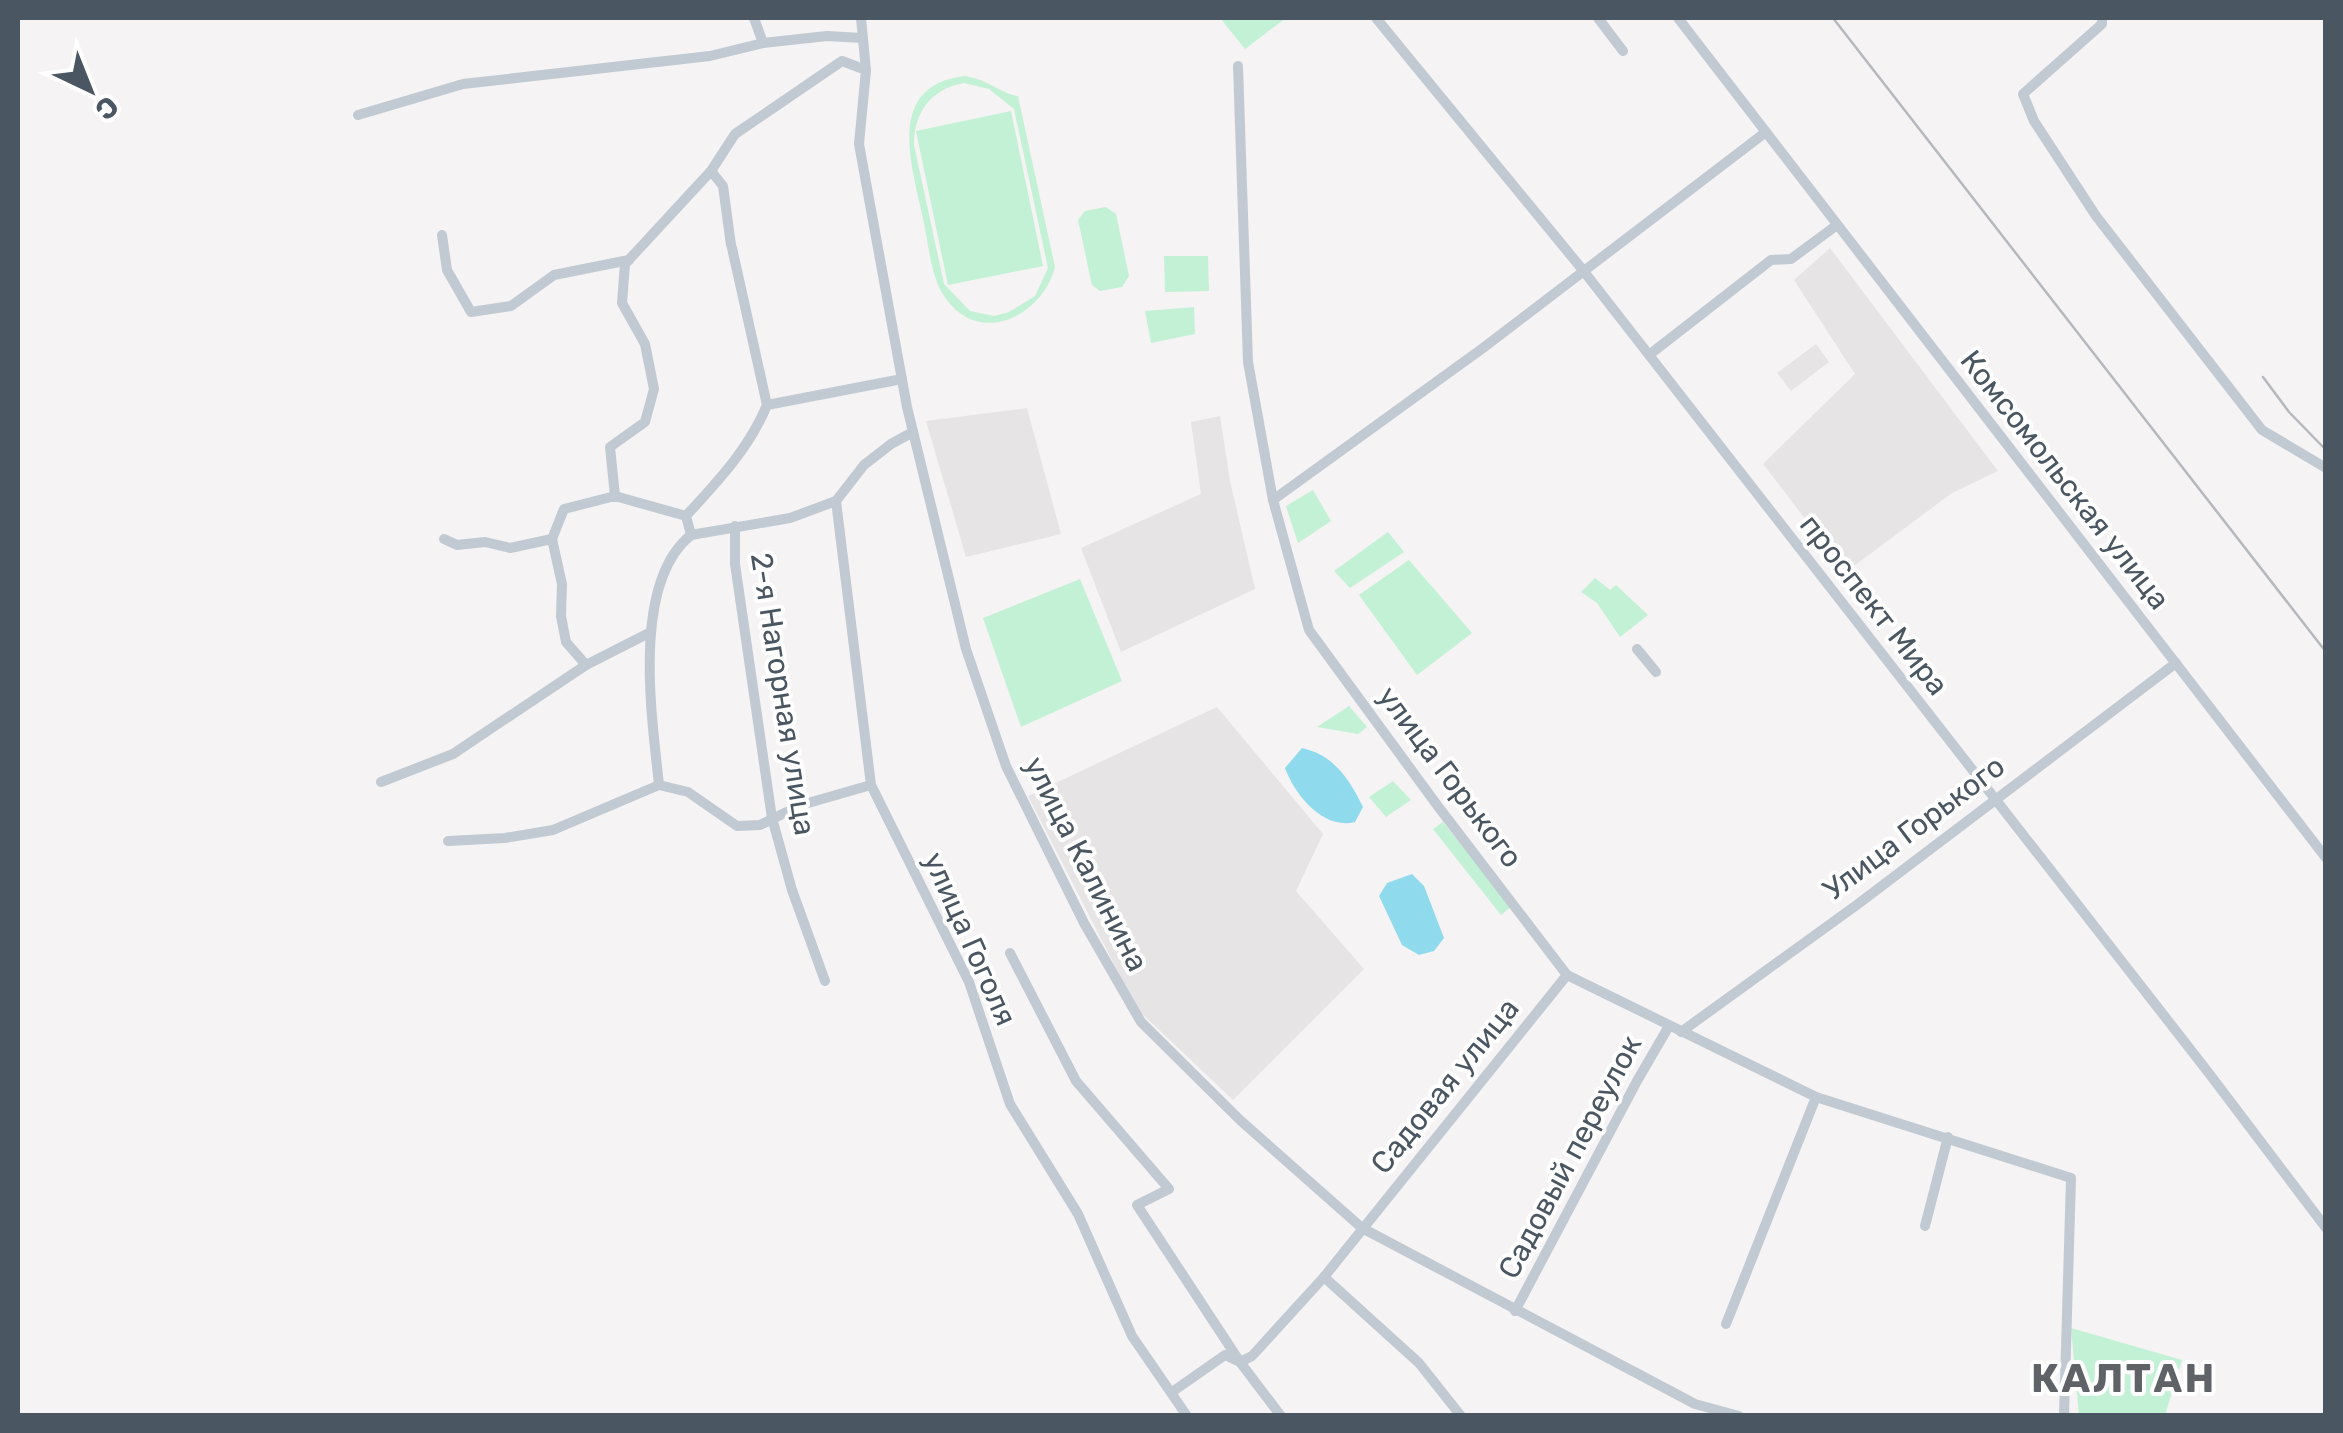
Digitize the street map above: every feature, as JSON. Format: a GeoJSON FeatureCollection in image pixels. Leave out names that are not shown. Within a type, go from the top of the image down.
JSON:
{"type":"FeatureCollection","features":[{"type":"Feature","properties":{"kind":"street"},"geometry":{"type":"LineString","coordinates":[[754,18],[763,43]]}},
{"type":"Feature","properties":{"kind":"street","name":"улица Калинина"},"geometry":{"type":"LineString","coordinates":[[862,18],[866,70],[859,144],[913,432],[966,649],[1006,766],[1084,923],[1141,1022],[1240,1120],[1362,1228],[1695,1404],[1739,1416]]}},
{"type":"Feature","properties":{"kind":"street","name":"проспект Мира"},"geometry":{"type":"LineString","coordinates":[[1376,18],[1649,355],[2326,1228]]}},
{"type":"Feature","properties":{"kind":"street"},"geometry":{"type":"LineString","coordinates":[[1598,18],[1623,51]]}},
{"type":"Feature","properties":{"kind":"street","name":"Комсомольская улица"},"geometry":{"type":"LineString","coordinates":[[1678,18],[2326,858]]}},
{"type":"Feature","properties":{"kind":"street"},"geometry":{"type":"LineString","coordinates":[[2104,20],[2023,94],[2034,121],[2096,216],[2262,430],[2326,468]]}},
{"type":"Feature","properties":{"kind":"street"},"geometry":{"type":"LineString","coordinates":[[358,115],[463,84],[710,56],[763,43],[827,36],[862,38]]}},
{"type":"Feature","properties":{"kind":"street"},"geometry":{"type":"LineString","coordinates":[[615,496],[610,447],[646,422],[654,389],[644,344],[622,303],[625,264],[712,170],[735,134],[842,61],[866,70]]}},
{"type":"Feature","properties":{"kind":"street","name":"улица Горького"},"geometry":{"type":"LineString","coordinates":[[1238,66],[1248,362],[1273,500],[1309,630],[1568,975],[1816,1097],[2072,1178],[2064,1416]]}},
{"type":"Feature","properties":{"kind":"street"},"geometry":{"type":"LineString","coordinates":[[1273,500],[1483,348],[1766,132]]}},
{"type":"Feature","properties":{"kind":"street"},"geometry":{"type":"LineString","coordinates":[[686,516],[732,466],[758,428],[767,405],[731,247],[723,186],[712,170]]}},
{"type":"Feature","properties":{"kind":"street"},"geometry":{"type":"LineString","coordinates":[[1649,355],[1771,260],[1791,258],[1837,225]]}},
{"type":"Feature","properties":{"kind":"street"},"geometry":{"type":"LineString","coordinates":[[442,235],[448,270],[471,312],[511,306],[554,275],[630,260]]}},
{"type":"Feature","properties":{"kind":"street"},"geometry":{"type":"LineString","coordinates":[[767,405],[902,379]]}},
{"type":"Feature","properties":{"kind":"street"},"geometry":{"type":"LineString","coordinates":[[659,785],[647,672],[666,560],[691,535],[790,518],[836,501],[864,466],[913,432]]}},
{"type":"Feature","properties":{"kind":"street"},"geometry":{"type":"LineString","coordinates":[[586,665],[566,642],[561,616],[562,584],[552,539],[564,509],[615,496],[686,516]]}},
{"type":"Feature","properties":{"kind":"street","name":"улица Гоголя"},"geometry":{"type":"LineString","coordinates":[[836,501],[871,785],[969,982],[1010,1104],[1078,1214],[1132,1336],[1186,1416]]}},
{"type":"Feature","properties":{"kind":"street"},"geometry":{"type":"LineString","coordinates":[[686,516],[691,535]]}},
{"type":"Feature","properties":{"kind":"street","name":"2-я Нагорная улица"},"geometry":{"type":"LineString","coordinates":[[735,526],[739,596],[772,818],[792,890],[826,981]]}},
{"type":"Feature","properties":{"kind":"street"},"geometry":{"type":"LineString","coordinates":[[444,539],[457,545],[485,542],[510,548],[552,539]]}},
{"type":"Feature","properties":{"kind":"street"},"geometry":{"type":"LineString","coordinates":[[381,782],[453,754],[586,665],[651,632]]}},
{"type":"Feature","properties":{"kind":"street"},"geometry":{"type":"LineString","coordinates":[[1637,649],[1656,672]]}},
{"type":"Feature","properties":{"kind":"street","name":"Улица Горького"},"geometry":{"type":"LineString","coordinates":[[1681,1032],[1858,904],[2176,663]]}},
{"type":"Feature","properties":{"kind":"street"},"geometry":{"type":"LineString","coordinates":[[448,841],[506,838],[553,830],[659,785],[688,792],[737,826],[760,824],[801,805],[871,785]]}},
{"type":"Feature","properties":{"kind":"street"},"geometry":{"type":"LineString","coordinates":[[1010,953],[1076,1082],[1169,1189],[1137,1205],[1240,1362],[1281,1416]]}},
{"type":"Feature","properties":{"kind":"street","name":"Садовая улица"},"geometry":{"type":"LineString","coordinates":[[1240,1362],[1252,1356],[1324,1276],[1568,975]]}},
{"type":"Feature","properties":{"kind":"street","name":"Садовый переулок"},"geometry":{"type":"LineString","coordinates":[[1516,1311],[1669,1026]]}},
{"type":"Feature","properties":{"kind":"street"},"geometry":{"type":"LineString","coordinates":[[1726,1324],[1816,1097]]}},
{"type":"Feature","properties":{"kind":"street"},"geometry":{"type":"LineString","coordinates":[[1925,1226],[1948,1137]]}},
{"type":"Feature","properties":{"kind":"street"},"geometry":{"type":"LineString","coordinates":[[1324,1276],[1418,1363],[1460,1416]]}},
{"type":"Feature","properties":{"kind":"street"},"geometry":{"type":"LineString","coordinates":[[1172,1392],[1225,1356],[1240,1362]]}},
{"type":"Feature","properties":{"kind":"street"},"geometry":{"type":"LineString","coordinates":[[1683,1416],[1695,1404]]}},
{"type":"Feature","properties":{"kind":"shaded area"},"geometry":{"type":"Polygon","coordinates":[[[1830,248],[1998,471],[1952,493],[1846,572],[1763,464],[1855,374],[1794,280],[1830,248]]]}},
{"type":"Feature","properties":{"kind":"shaded area"},"geometry":{"type":"Polygon","coordinates":[[[1816,344],[1829,362],[1791,391],[1777,373],[1816,344]]]}},
{"type":"Feature","properties":{"kind":"shaded area"},"geometry":{"type":"Polygon","coordinates":[[[1027,408],[1061,534],[966,557],[926,421],[1027,408]]]}},
{"type":"Feature","properties":{"kind":"shaded area"},"geometry":{"type":"Polygon","coordinates":[[[1220,416],[1230,481],[1255,589],[1121,652],[1081,548],[1201,494],[1191,422],[1220,416]]]}},
{"type":"Feature","properties":{"kind":"shaded area"},"geometry":{"type":"Polygon","coordinates":[[[1217,707],[1323,834],[1296,891],[1364,969],[1233,1100],[1137,1009],[1028,796],[1217,707]]]}},
{"type":"Feature","properties":{"kind":"green space"},"geometry":{"type":"Polygon","coordinates":[[[1220,18],[1286,18],[1245,49],[1220,18]]]}},
{"type":"Feature","properties":{"kind":"green space"},"geometry":{"type":"Polygon","coordinates":[[[965,76],[1018,96],[1055,267],[1038,299],[1009,319],[993,323],[976,321],[960,313],[946,299],[933,271],[910,153],[910,131],[913,111],[923,95],[939,83],[965,76]],[[964,83],[942,91],[921,112],[914,145],[944,284],[970,311],[994,316],[1035,296],[1048,268],[1014,109],[989,89],[964,83]]]}},
{"type":"Feature","properties":{"kind":"green space"},"geometry":{"type":"Polygon","coordinates":[[[1011,111],[1043,266],[948,285],[916,131],[1011,111]]]}},
{"type":"Feature","properties":{"kind":"green space"},"geometry":{"type":"Polygon","coordinates":[[[1106,207],[1116,214],[1129,276],[1122,287],[1100,291],[1092,285],[1078,220],[1085,211],[1106,207]]]}},
{"type":"Feature","properties":{"kind":"green space"},"geometry":{"type":"Polygon","coordinates":[[[1164,256],[1208,256],[1209,291],[1165,292],[1164,256]]]}},
{"type":"Feature","properties":{"kind":"green space"},"geometry":{"type":"Polygon","coordinates":[[[1194,307],[1195,334],[1151,343],[1145,311],[1194,307]]]}},
{"type":"Feature","properties":{"kind":"green space"},"geometry":{"type":"Polygon","coordinates":[[[1313,490],[1331,521],[1298,543],[1286,506],[1313,490]]]}},
{"type":"Feature","properties":{"kind":"green space"},"geometry":{"type":"Polygon","coordinates":[[[1388,532],[1404,552],[1350,588],[1334,571],[1388,532]]]}},
{"type":"Feature","properties":{"kind":"green space"},"geometry":{"type":"Polygon","coordinates":[[[1409,560],[1472,633],[1417,675],[1359,595],[1409,560]]]}},
{"type":"Feature","properties":{"kind":"green space"},"geometry":{"type":"Polygon","coordinates":[[[1595,578],[1610,590],[1616,585],[1648,615],[1620,637],[1597,603],[1581,592],[1595,578]]]}},
{"type":"Feature","properties":{"kind":"green space"},"geometry":{"type":"Polygon","coordinates":[[[1080,579],[1122,681],[1021,727],[983,618],[1080,579]]]}},
{"type":"Feature","properties":{"kind":"green space"},"geometry":{"type":"Polygon","coordinates":[[[1349,706],[1367,727],[1358,734],[1317,727],[1349,706]]]}},
{"type":"Feature","properties":{"kind":"green space"},"geometry":{"type":"Polygon","coordinates":[[[1393,781],[1411,800],[1386,817],[1369,797],[1393,781]]]}},
{"type":"Feature","properties":{"kind":"green space"},"geometry":{"type":"Polygon","coordinates":[[[1443,822],[1511,907],[1501,915],[1433,829],[1443,822]]]}},
{"type":"Feature","properties":{"kind":"green space"},"geometry":{"type":"Polygon","coordinates":[[[2071,1328],[2182,1360],[2165,1415],[2079,1415],[2071,1328]]]}},
{"type":"Feature","properties":{"kind":"water"},"geometry":{"type":"Polygon","coordinates":[[[1302,748],[1332,762],[1346,778],[1363,807],[1355,822],[1332,821],[1303,799],[1285,768],[1302,748]]]}},
{"type":"Feature","properties":{"kind":"water"},"geometry":{"type":"Polygon","coordinates":[[[1412,874],[1424,886],[1444,938],[1434,951],[1419,955],[1402,945],[1379,896],[1387,883],[1412,874]]]}},
{"type":"Feature","properties":{"kind":"railway"},"geometry":{"type":"LineString","coordinates":[[1833,18],[2326,652]]}},
{"type":"Feature","properties":{"kind":"railway"},"geometry":{"type":"LineString","coordinates":[[2263,377],[2289,412],[2326,450]]}},
{"type":"Feature","properties":{"kind":"district","name":"КАЛТАН"},"geometry":{"type":"Point","coordinates":[2124,1378]}}]}
